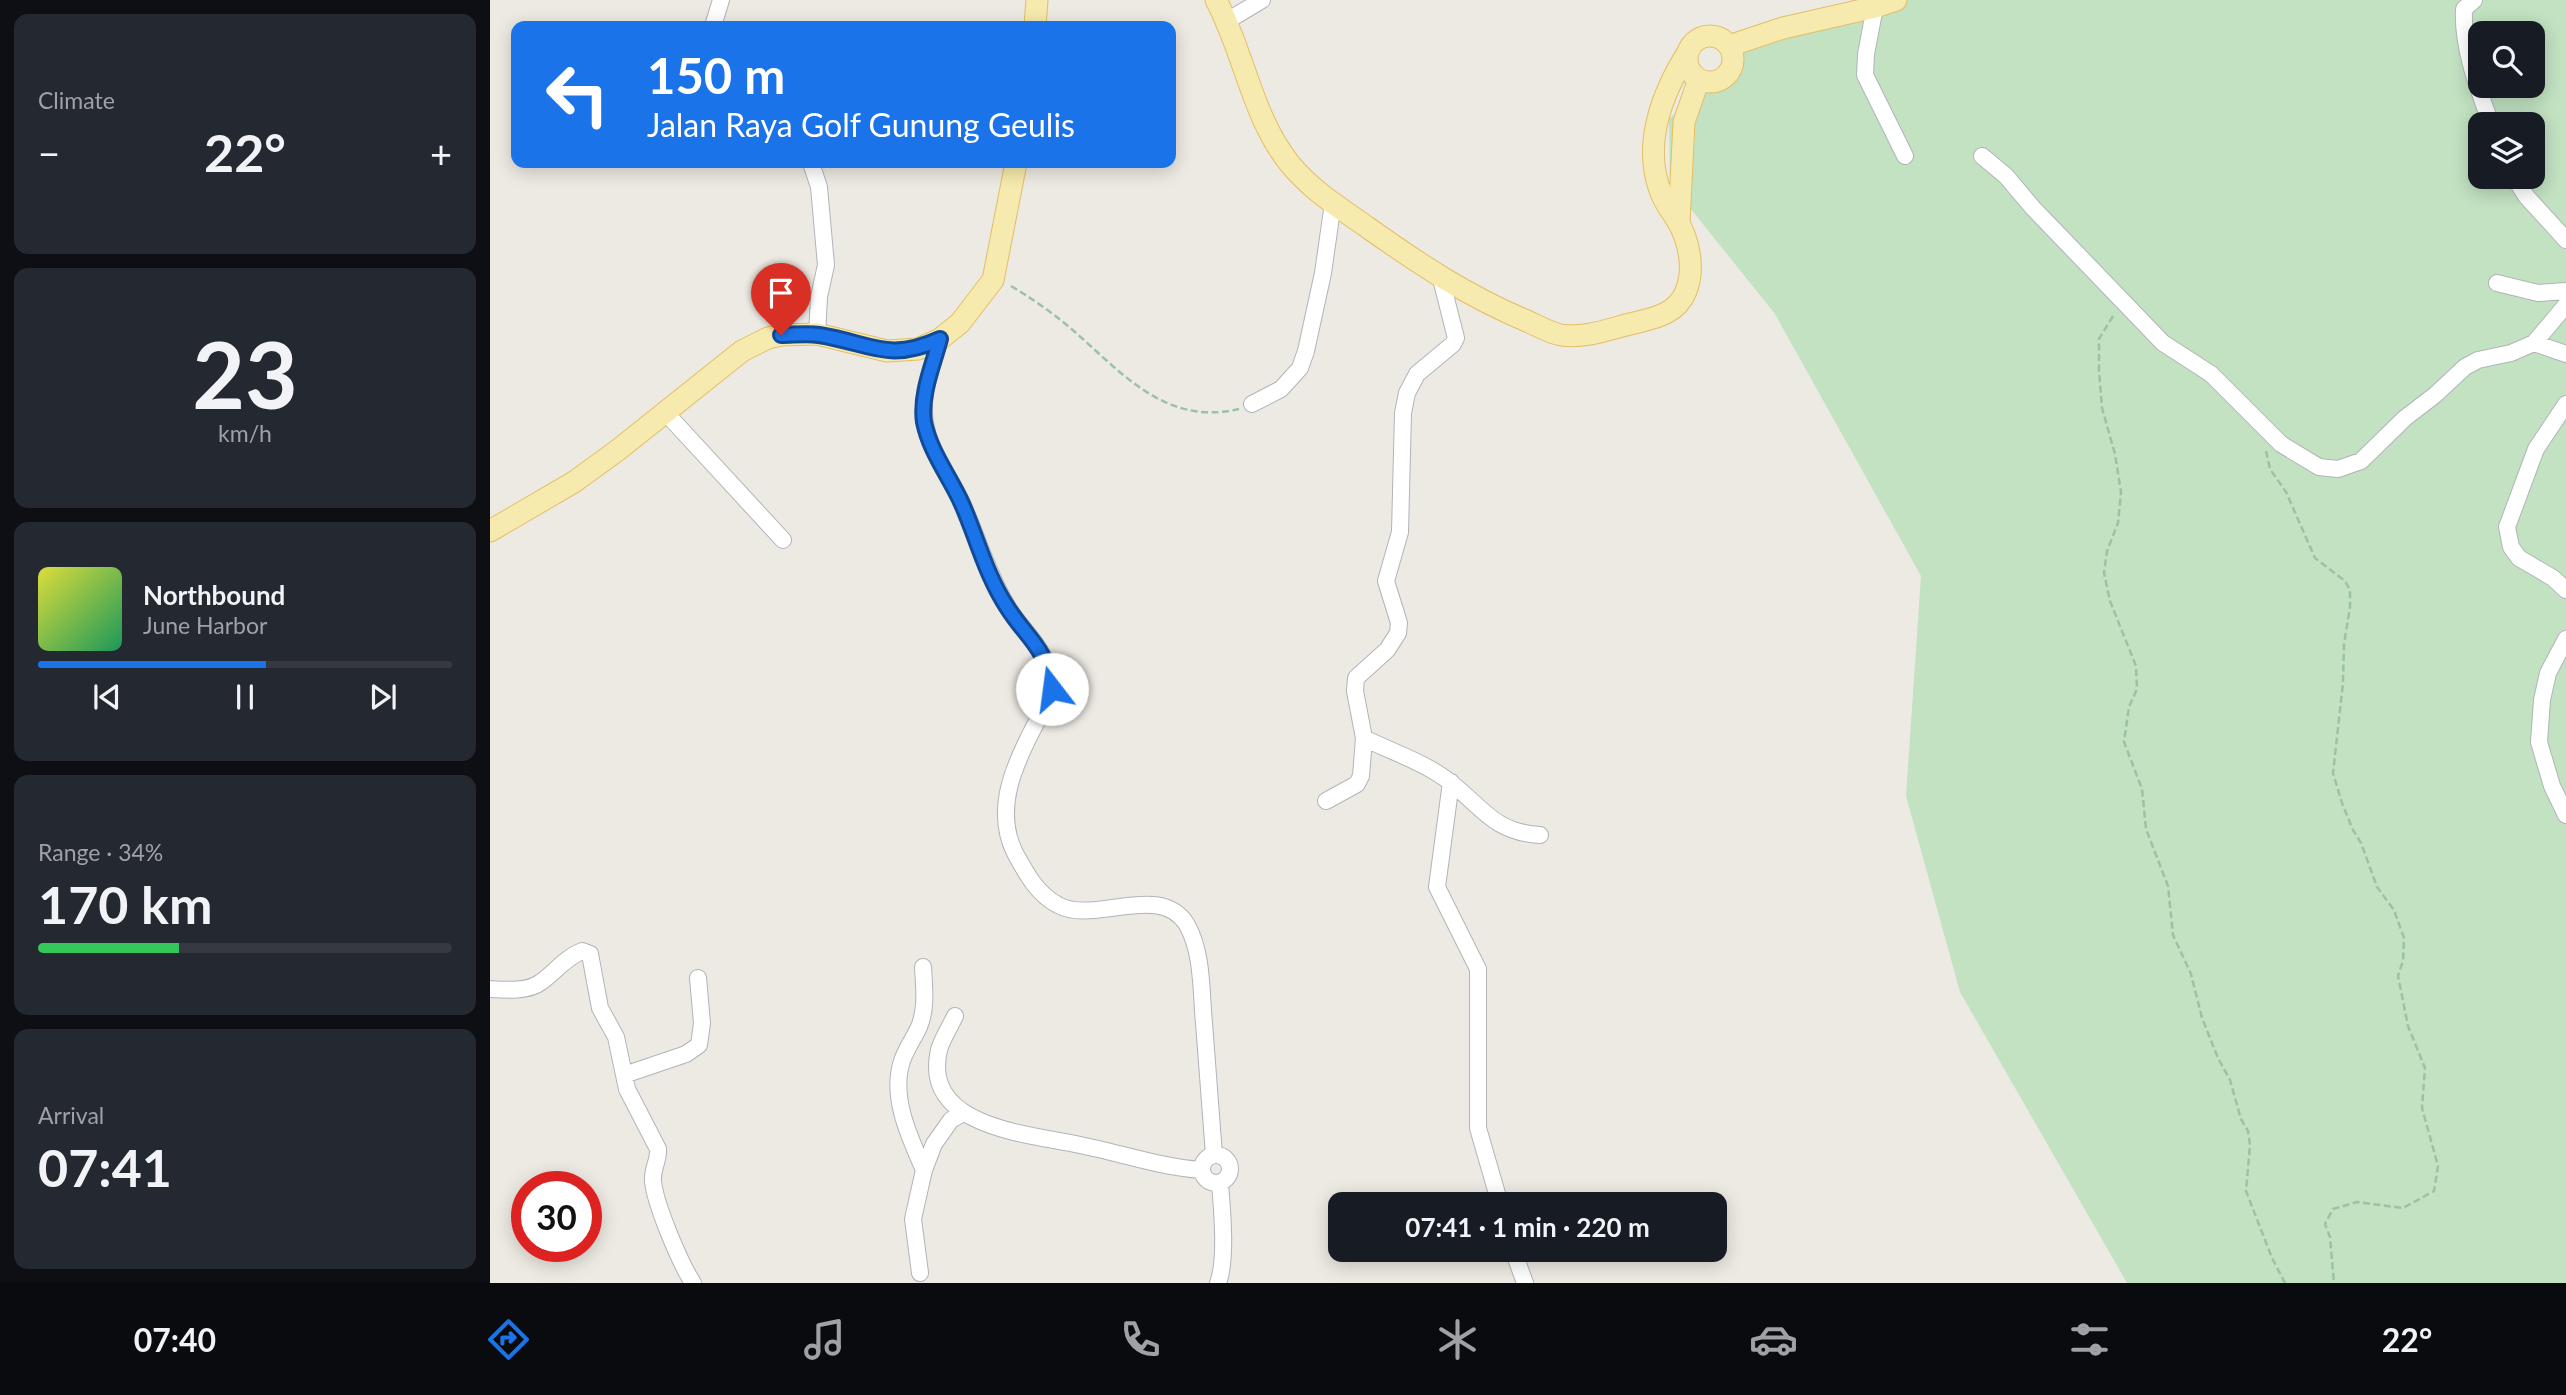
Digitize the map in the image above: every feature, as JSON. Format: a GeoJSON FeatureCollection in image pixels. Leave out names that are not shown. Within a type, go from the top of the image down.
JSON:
{"type":"FeatureCollection","features":[{"type":"Feature","properties":{"kind":"main road"},"geometry":{"type":"LineString","coordinates":[[1035,21],[1037,0]]}},
{"type":"Feature","properties":{"kind":"main road"},"geometry":{"type":"LineString","coordinates":[[1216,0],[1275,141],[1305,180],[1333,203],[1441,279],[1554,333],[1573,335],[1640,322],[1668,313],[1678,305],[1686,292],[1690,275],[1689,256],[1679,223],[1661,195],[1655,172],[1654,144],[1661,104],[1673,77],[1688,52],[1695,41],[1706,36],[1720,37],[1729,46],[1733,61],[1727,75],[1714,82],[1699,79],[1689,68],[1688,52]]}},
{"type":"Feature","properties":{"kind":"main road"},"geometry":{"type":"LineString","coordinates":[[1729,46],[1783,28],[1896,0]]}},
{"type":"Feature","properties":{"kind":"main road"},"geometry":{"type":"LineString","coordinates":[[1679,223],[1684,122],[1699,79]]}},
{"type":"Feature","properties":{"kind":"main road"},"geometry":{"type":"LineString","coordinates":[[490,531],[574,482],[742,351],[768,338],[817,334],[887,351],[918,349],[940,339],[975,307],[993,279],[1015,168]]}},
{"type":"Feature","properties":{"kind":"street"},"geometry":{"type":"LineString","coordinates":[[715,21],[721,0]]}},
{"type":"Feature","properties":{"kind":"street"},"geometry":{"type":"LineString","coordinates":[[1227,21],[1262,0]]}},
{"type":"Feature","properties":{"kind":"street"},"geometry":{"type":"LineString","coordinates":[[2474,0],[2464,9],[2463,23],[2467,51],[2487,112]]}},
{"type":"Feature","properties":{"kind":"street"},"geometry":{"type":"LineString","coordinates":[[1875,7],[1865,75],[1905,156]]}},
{"type":"Feature","properties":{"kind":"street"},"geometry":{"type":"LineString","coordinates":[[1982,156],[2006,176],[2123,304],[2163,343],[2211,374],[2290,451],[2319,467],[2334,470],[2361,461],[2465,366],[2478,360],[2511,353],[2534,343],[2566,305]]}},
{"type":"Feature","properties":{"kind":"street"},"geometry":{"type":"LineString","coordinates":[[813,168],[819,187],[826,265],[819,297],[817,334]]}},
{"type":"Feature","properties":{"kind":"street"},"geometry":{"type":"LineString","coordinates":[[2522,189],[2566,240]]}},
{"type":"Feature","properties":{"kind":"street"},"geometry":{"type":"LineString","coordinates":[[1252,404],[1281,389],[1300,368],[1323,273],[1333,203]]}},
{"type":"Feature","properties":{"kind":"street"},"geometry":{"type":"LineString","coordinates":[[1326,801],[1357,784],[1361,776],[1364,738],[1354,691],[1356,678],[1387,650],[1398,633],[1399,623],[1386,581],[1400,532],[1403,413],[1417,374],[1453,344],[1456,338],[1441,279]]}},
{"type":"Feature","properties":{"kind":"street"},"geometry":{"type":"LineString","coordinates":[[2497,283],[2538,293],[2566,291]]}},
{"type":"Feature","properties":{"kind":"street"},"geometry":{"type":"LineString","coordinates":[[940,339],[925,396],[925,423],[936,455],[962,502],[993,580],[1007,607],[1042,652],[1050,671],[1052,689],[1049,704],[1014,769],[1004,806],[1006,826],[1014,849],[1029,877],[1043,895],[1061,907],[1087,909],[1161,905],[1173,910],[1186,924],[1195,947],[1200,984],[1214,1155]]}},
{"type":"Feature","properties":{"kind":"street"},"geometry":{"type":"LineString","coordinates":[[2534,343],[2566,354]]}},
{"type":"Feature","properties":{"kind":"street"},"geometry":{"type":"LineString","coordinates":[[2566,404],[2536,449],[2507,527],[2511,547],[2519,558],[2553,578],[2566,590]]}},
{"type":"Feature","properties":{"kind":"street"},"geometry":{"type":"LineString","coordinates":[[665,412],[783,540]]}},
{"type":"Feature","properties":{"kind":"street"},"geometry":{"type":"LineString","coordinates":[[2566,639],[2548,673],[2542,700],[2539,742],[2552,786],[2566,815]]}},
{"type":"Feature","properties":{"kind":"street"},"geometry":{"type":"LineString","coordinates":[[1364,738],[1435,771],[1451,782],[1485,816],[1512,832],[1540,835]]}},
{"type":"Feature","properties":{"kind":"street"},"geometry":{"type":"LineString","coordinates":[[1451,782],[1437,887],[1478,969],[1478,1128],[1497,1192]]}},
{"type":"Feature","properties":{"kind":"street"},"geometry":{"type":"LineString","coordinates":[[490,989],[530,988],[582,951],[587,952],[593,960],[600,1008],[616,1037],[633,1102],[657,1149],[653,1181],[658,1201],[693,1283]]}},
{"type":"Feature","properties":{"kind":"street"},"geometry":{"type":"LineString","coordinates":[[923,967],[925,998],[920,1024],[902,1061],[898,1082],[901,1112],[925,1170]]}},
{"type":"Feature","properties":{"kind":"street"},"geometry":{"type":"LineString","coordinates":[[624,1075],[686,1054],[699,1045],[702,1023],[698,978]]}},
{"type":"Feature","properties":{"kind":"street"},"geometry":{"type":"LineString","coordinates":[[955,1016],[939,1049],[938,1068],[945,1093],[964,1113],[991,1126],[1017,1133],[1170,1166],[1201,1170]]}},
{"type":"Feature","properties":{"kind":"street"},"geometry":{"type":"LineString","coordinates":[[920,1273],[913,1219],[925,1170],[934,1144],[951,1119],[964,1113]]}},
{"type":"Feature","properties":{"kind":"street"},"geometry":{"type":"LineString","coordinates":[[1214,1155],[1225,1158],[1230,1168],[1228,1176],[1220,1183],[1209,1182],[1201,1170],[1205,1160],[1214,1155]]}},
{"type":"Feature","properties":{"kind":"street"},"geometry":{"type":"LineString","coordinates":[[1218,1283],[1221,1276],[1222,1241],[1220,1183]]}},
{"type":"Feature","properties":{"kind":"street"},"geometry":{"type":"LineString","coordinates":[[1517,1262],[1525,1283]]}},
{"type":"Feature","properties":{"kind":"path"},"geometry":{"type":"LineString","coordinates":[[993,279],[1011,286],[1037,302],[1068,326],[1112,368],[1134,384],[1179,409],[1205,413],[1230,411],[1252,404]]}},
{"type":"Feature","properties":{"kind":"path"},"geometry":{"type":"LineString","coordinates":[[2123,304],[2106,324],[2099,339],[2099,371],[2102,408],[2115,454],[2121,492],[2118,523],[2107,551],[2104,573],[2110,601],[2136,666],[2137,690],[2129,706],[2124,742],[2142,789],[2147,829],[2168,886],[2173,935],[2190,974],[2202,1018],[2230,1080],[2241,1119],[2248,1131],[2250,1144],[2246,1191],[2272,1258],[2285,1283]]}},
{"type":"Feature","properties":{"kind":"path"},"geometry":{"type":"LineString","coordinates":[[2267,430],[2266,455],[2270,468],[2286,492],[2315,558],[2345,581],[2350,590],[2333,773],[2342,803],[2361,843],[2377,887],[2394,910],[2402,931],[2403,961],[2398,976],[2408,1026],[2425,1068],[2422,1108],[2438,1166],[2434,1191],[2403,1208],[2357,1202],[2333,1209],[2325,1224],[2330,1237],[2334,1283]]}},
{"type":"Feature","properties":{"kind":"green space"},"geometry":{"type":"Polygon","coordinates":[[[1899,0],[2566,0],[2566,1283],[2127,1283],[1960,992],[1906,796],[1921,576],[1775,314],[1670,183],[1669,119],[1744,52],[1899,0]]]}},
{"type":"Feature","properties":{"kind":"route"},"geometry":{"type":"LineString","coordinates":[[781,335],[817,334],[887,351],[918,349],[940,339],[925,396],[925,423],[936,455],[962,502],[993,580],[1007,607],[1042,652],[1050,671],[1052,689]]}}]}
